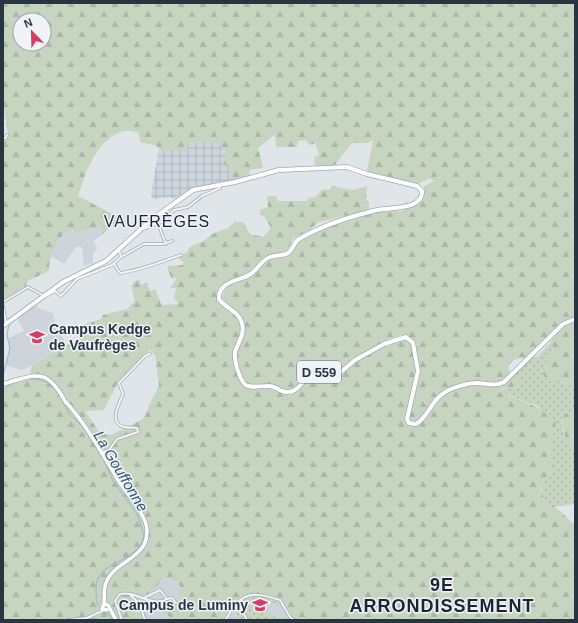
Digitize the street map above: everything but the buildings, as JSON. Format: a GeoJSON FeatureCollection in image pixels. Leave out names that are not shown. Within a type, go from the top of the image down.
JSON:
{"type":"FeatureCollection","features":[{"type":"Feature","properties":{"kind":"main road","name":"D 559"},"geometry":{"type":"LineString","coordinates":[[4,324],[63,282],[103,263],[176,201],[188,193],[198,189],[236,182],[270,172],[292,169],[352,167],[368,174],[417,186],[422,190],[420,198],[402,208],[373,211],[324,227],[296,242],[288,253],[269,258],[260,263],[249,275],[232,280],[227,284],[220,294],[219,299],[236,313],[243,325],[242,338],[234,356],[243,384],[250,387],[273,386],[282,391],[292,392],[300,386],[311,372],[317,371],[327,376],[335,376],[355,360],[384,344],[406,337],[413,343],[418,371],[407,419],[411,424],[416,424],[420,421],[436,399],[450,389],[468,384],[495,385],[504,382],[563,324],[575,319]]}},
{"type":"Feature","properties":{"kind":"street"},"geometry":{"type":"LineString","coordinates":[[3,138],[6,138],[7,135]]}},
{"type":"Feature","properties":{"kind":"street"},"geometry":{"type":"LineString","coordinates":[[142,229],[158,224],[167,219],[173,211],[178,208],[188,206],[202,196],[220,188]]}},
{"type":"Feature","properties":{"kind":"street"},"geometry":{"type":"LineString","coordinates":[[176,201],[179,204],[178,208]]}},
{"type":"Feature","properties":{"kind":"street"},"geometry":{"type":"LineString","coordinates":[[158,224],[166,244]]}},
{"type":"Feature","properties":{"kind":"street"},"geometry":{"type":"LineString","coordinates":[[3,302],[28,287],[43,296],[47,297],[55,291],[61,296],[79,278],[114,264],[144,244],[166,244],[172,242]]}},
{"type":"Feature","properties":{"kind":"street"},"geometry":{"type":"LineString","coordinates":[[118,250],[121,258]]}},
{"type":"Feature","properties":{"kind":"street"},"geometry":{"type":"LineString","coordinates":[[114,264],[120,273],[137,268],[146,269],[181,255]]}},
{"type":"Feature","properties":{"kind":"street"},"geometry":{"type":"LineString","coordinates":[[3,306],[4,324]]}},
{"type":"Feature","properties":{"kind":"street"},"geometry":{"type":"LineString","coordinates":[[103,452],[109,450],[117,439],[138,432],[137,428],[124,427],[116,421],[116,411],[123,394],[119,383],[145,356],[150,354]]}},
{"type":"Feature","properties":{"kind":"street"},"geometry":{"type":"LineString","coordinates":[[3,383],[26,376],[37,376],[52,382],[103,452],[119,481],[143,518],[147,531],[145,543],[140,550],[114,571],[107,579],[105,587],[105,607],[98,613],[87,618],[68,620]]}},
{"type":"Feature","properties":{"kind":"street"},"geometry":{"type":"LineString","coordinates":[[144,598],[160,590],[167,599]]}},
{"type":"Feature","properties":{"kind":"street"},"geometry":{"type":"LineString","coordinates":[[122,620],[116,599],[122,593],[159,602],[172,598],[176,603]]}},
{"type":"Feature","properties":{"kind":"street"},"geometry":{"type":"LineString","coordinates":[[225,620],[235,604],[251,595],[260,594],[280,600],[294,620]]}},
{"type":"Feature","properties":{"kind":"street"},"geometry":{"type":"LineString","coordinates":[[130,595],[139,603],[145,620]]}},
{"type":"Feature","properties":{"kind":"street"},"geometry":{"type":"LineString","coordinates":[[242,599],[241,609],[247,620]]}},
{"type":"Feature","properties":{"kind":"street"},"geometry":{"type":"LineString","coordinates":[[105,607],[111,612],[116,620]]}},
{"type":"Feature","properties":{"kind":"shaded area"},"geometry":{"type":"Polygon","coordinates":[[[208,141],[221,145],[227,153],[228,167],[233,180],[251,176],[234,181],[197,187],[174,199],[170,197],[153,199],[151,195],[159,148],[188,150],[188,143],[208,141]]]}},
{"type":"Feature","properties":{"kind":"shaded area"},"geometry":{"type":"Polygon","coordinates":[[[101,227],[103,234],[93,242],[98,248],[93,253],[93,264],[84,266],[82,247],[76,247],[64,264],[51,256],[56,245],[67,231],[73,229],[76,233],[101,227]]]}},
{"type":"Feature","properties":{"kind":"shaded area","name":"Campus Kedge de Vaufrèges"},"geometry":{"type":"Polygon","coordinates":[[[36,304],[38,308],[53,313],[55,322],[66,345],[25,369],[21,370],[6,365],[9,350],[8,338],[24,331],[17,318],[36,304]]]}},
{"type":"Feature","properties":{"kind":"shaded area"},"geometry":{"type":"Polygon","coordinates":[[[163,576],[177,582],[182,589],[181,599],[164,603],[158,611],[176,620],[147,620],[141,602],[137,598],[144,597],[163,576]]]}},
{"type":"Feature","properties":{"kind":"shaded area","name":"Campus de Luminy"},"geometry":{"type":"Polygon","coordinates":[[[260,593],[282,599],[293,618],[300,620],[223,620],[238,600],[252,594],[260,593]]]}},
{"type":"Feature","properties":{"kind":"green space"},"geometry":{"type":"Polygon","coordinates":[[[3,3],[575,3],[575,318],[563,322],[527,358],[516,359],[512,362],[508,366],[510,374],[506,378],[499,382],[471,383],[446,390],[433,400],[417,422],[410,422],[408,419],[419,374],[414,343],[406,335],[398,336],[379,344],[335,375],[328,375],[314,370],[308,373],[296,388],[288,390],[277,386],[250,386],[243,380],[236,356],[244,334],[241,316],[221,298],[228,285],[247,278],[270,259],[287,255],[300,241],[321,230],[376,212],[402,211],[423,199],[424,187],[433,181],[431,178],[417,184],[367,172],[373,140],[368,143],[352,143],[334,166],[316,166],[314,160],[315,157],[319,155],[315,143],[310,145],[305,140],[298,141],[297,147],[276,147],[275,135],[258,148],[263,168],[249,170],[250,175],[233,180],[228,167],[222,162],[227,153],[219,145],[210,142],[188,143],[188,150],[161,151],[157,146],[140,142],[139,133],[124,131],[114,135],[99,149],[89,167],[78,196],[128,222],[112,225],[103,234],[101,227],[75,233],[73,229],[68,231],[59,240],[53,252],[50,259],[49,271],[27,281],[26,286],[3,300],[3,143],[8,134],[3,103],[3,3]]]}},
{"type":"Feature","properties":{"kind":"green space"},"geometry":{"type":"Polygon","coordinates":[[[332,186],[352,190],[367,186],[366,200],[369,202],[369,210],[319,222],[309,230],[293,239],[287,251],[269,256],[260,261],[246,275],[228,281],[218,297],[239,318],[242,330],[235,350],[242,385],[269,387],[288,393],[314,372],[330,378],[384,345],[406,338],[412,344],[416,373],[406,416],[406,419],[411,425],[426,415],[444,394],[461,387],[474,384],[493,386],[510,378],[516,378],[519,381],[519,387],[506,388],[499,392],[537,407],[550,416],[556,423],[549,452],[555,470],[543,482],[541,488],[544,497],[575,524],[575,620],[300,620],[293,618],[282,599],[269,595],[256,594],[249,595],[237,602],[223,620],[176,620],[158,611],[165,599],[172,601],[181,599],[179,592],[182,589],[177,582],[163,576],[150,593],[137,598],[141,602],[147,620],[3,620],[3,389],[29,379],[32,365],[83,336],[87,323],[101,319],[103,315],[127,309],[135,301],[131,286],[139,279],[141,285],[147,282],[150,291],[155,289],[162,305],[178,304],[174,297],[176,288],[170,288],[177,278],[171,278],[167,266],[183,265],[183,261],[181,261],[179,257],[186,253],[191,246],[202,242],[214,233],[228,228],[235,222],[243,222],[250,234],[263,237],[271,228],[264,216],[260,215],[260,210],[268,207],[267,196],[276,196],[278,201],[307,201],[309,198],[315,197],[322,190],[330,189],[332,186]],[[150,350],[119,380],[104,410],[85,411],[100,433],[111,435],[143,419],[159,385],[155,355],[150,350]]]}},
{"type":"Feature","properties":{"kind":"green space"},"geometry":{"type":"Polygon","coordinates":[[[575,320],[575,386],[544,377],[542,368],[550,358],[553,346],[551,337],[562,326],[575,320]]]}},
{"type":"Feature","properties":{"kind":"green space"},"geometry":{"type":"Polygon","coordinates":[[[551,337],[553,346],[550,358],[542,368],[544,377],[575,386],[575,412],[563,414],[562,422],[563,432],[575,454],[575,504],[554,507],[544,498],[541,488],[545,479],[555,470],[549,446],[555,430],[538,406],[499,392],[509,387],[515,388],[517,378],[510,378],[529,359],[538,356],[551,342],[551,337]]]}},
{"type":"Feature","properties":{"kind":"green space"},"geometry":{"type":"Polygon","coordinates":[[[575,412],[575,454],[565,435],[563,414],[575,412]]]}},
{"type":"Feature","properties":{"kind":"green space"},"geometry":{"type":"Polygon","coordinates":[[[258,595],[281,602],[283,608],[278,604],[263,604],[264,608],[271,615],[283,619],[288,616],[291,620],[239,620],[234,608],[244,599],[258,595]]]}},
{"type":"Feature","properties":{"kind":"waterway"},"geometry":{"type":"LineString","coordinates":[[3,376],[10,348],[7,335],[9,324]]}},
{"type":"Feature","properties":{"kind":"waterway","name":"La Gouffonne"},"geometry":{"type":"LineString","coordinates":[[25,379],[45,381],[52,386],[59,395]]}},
{"type":"Feature","properties":{"kind":"waterway","name":"La Gouffonne"},"geometry":{"type":"LineString","coordinates":[[3,389],[18,381]]}},
{"type":"Feature","properties":{"kind":"waterway","name":"La Gouffonne"},"geometry":{"type":"LineString","coordinates":[[61,398],[69,414],[82,426],[93,441]]}},
{"type":"Feature","properties":{"kind":"waterway","name":"La Gouffonne"},"geometry":{"type":"LineString","coordinates":[[98,606],[96,600],[98,579],[110,566],[134,552],[141,545],[144,535],[137,514],[113,481],[103,458]]}},
{"type":"Feature","properties":{"kind":"waterway","name":"La Gouffonne"},"geometry":{"type":"LineString","coordinates":[[104,613],[108,614],[113,620]]}},
{"type":"Feature","properties":{"kind":"waterway"},"geometry":{"type":"LineString","coordinates":[[90,620],[95,618]]}},
{"type":"Feature","properties":{"kind":"place","name":"Campus Kedge de Vaufrèges"},"geometry":{"type":"Point","coordinates":[37,337]}},
{"type":"Feature","properties":{"kind":"place","name":"Campus de Luminy"},"geometry":{"type":"Point","coordinates":[260,605]}},
{"type":"Feature","properties":{"kind":"district","name":"VAUFRÈGES"},"geometry":{"type":"Point","coordinates":[157,221]}},
{"type":"Feature","properties":{"kind":"district","name":"9E ARRONDISSEMENT"},"geometry":{"type":"Point","coordinates":[442,595]}}]}
